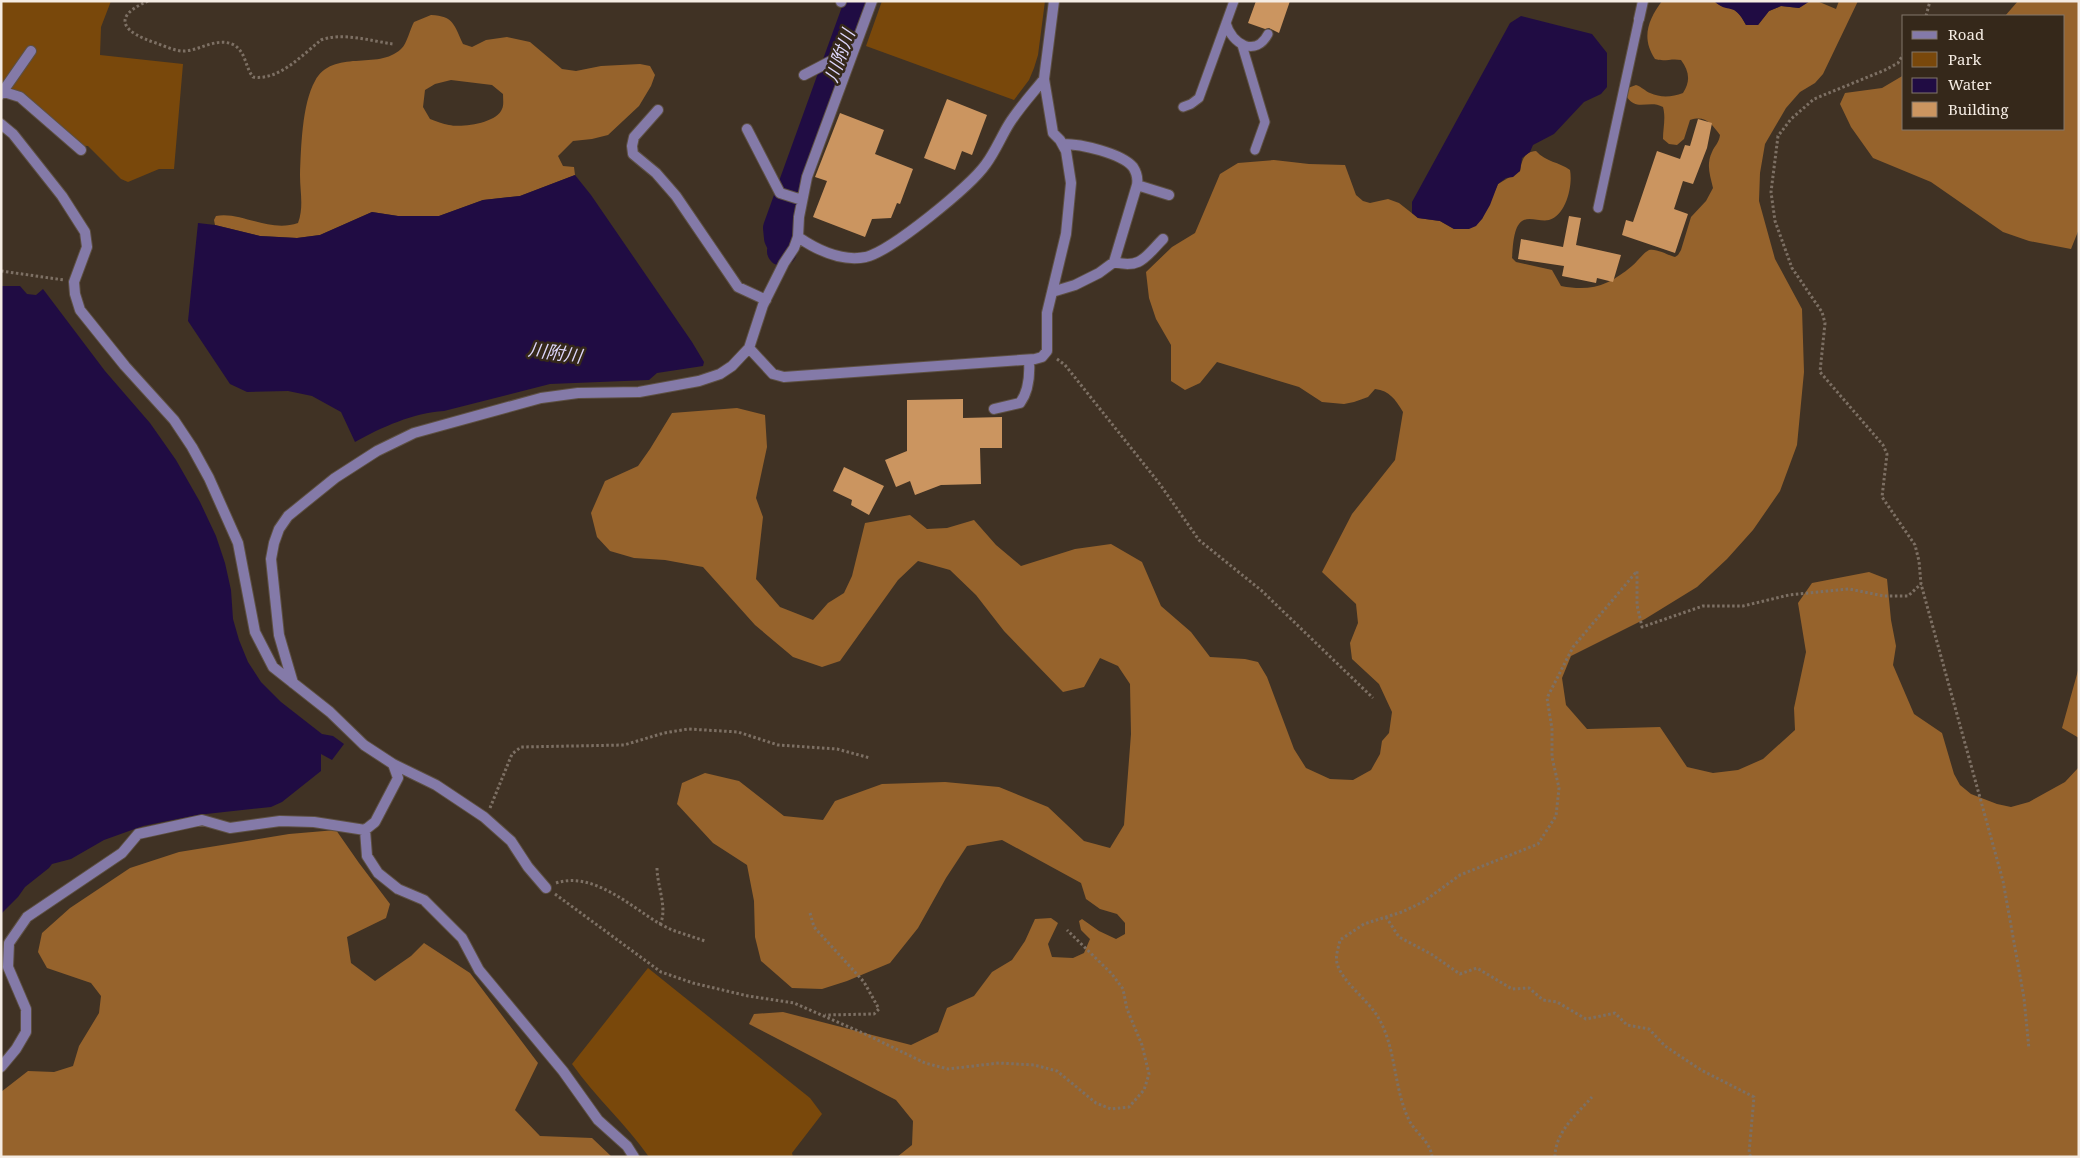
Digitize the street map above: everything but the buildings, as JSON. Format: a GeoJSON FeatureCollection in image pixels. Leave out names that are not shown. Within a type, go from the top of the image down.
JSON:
{"type":"FeatureCollection","features":[{"type":"Feature","properties":{"kind":"street"},"geometry":{"type":"LineString","coordinates":[[293,683],[279,635],[271,559],[274,543],[279,529],[288,516],[335,478],[376,451],[414,433],[541,398],[578,393],[624,394],[699,381],[720,374],[736,363],[749,348],[766,300],[798,237],[793,197],[807,177],[850,52],[872,1]]}},
{"type":"Feature","properties":{"kind":"street"},"geometry":{"type":"LineString","coordinates":[[749,348],[773,374],[784,377],[1030,360],[1042,357],[1047,351],[1048,313],[1066,234],[1071,183],[1069,161],[1063,144],[1053,133],[1044,79],[1054,1]]}},
{"type":"Feature","properties":{"kind":"street"},"geometry":{"type":"LineString","coordinates":[[1639,19],[1643,1]]}},
{"type":"Feature","properties":{"kind":"street"},"geometry":{"type":"LineString","coordinates":[[31,51],[2,93],[20,97],[81,150]]}},
{"type":"Feature","properties":{"kind":"street"},"geometry":{"type":"LineString","coordinates":[[804,75],[850,52]]}},
{"type":"Feature","properties":{"kind":"street"},"geometry":{"type":"LineString","coordinates":[[798,237],[812,246],[848,258],[867,256],[908,233],[963,189],[986,165],[1009,124],[1044,79]]}},
{"type":"Feature","properties":{"kind":"street"},"geometry":{"type":"LineString","coordinates":[[658,110],[634,137],[633,154],[661,178],[676,196],[738,287],[766,300]]}},
{"type":"Feature","properties":{"kind":"street"},"geometry":{"type":"LineString","coordinates":[[1,124],[13,134],[62,196],[85,232],[87,247],[74,282],[75,294],[80,310],[125,366],[174,420],[209,478],[238,543],[255,632],[273,667],[330,712],[364,744],[393,764],[436,785],[484,817],[511,841],[528,867],[546,888]]}},
{"type":"Feature","properties":{"kind":"street"},"geometry":{"type":"LineString","coordinates":[[747,129],[780,193],[793,197]]}},
{"type":"Feature","properties":{"kind":"street"},"geometry":{"type":"LineString","coordinates":[[1052,292],[1076,285],[1099,273],[1114,262],[1138,176],[1134,168],[1127,162],[1101,151],[1079,145],[1063,144]]}},
{"type":"Feature","properties":{"kind":"street"},"geometry":{"type":"LineString","coordinates":[[1137,185],[1169,195]]}},
{"type":"Feature","properties":{"kind":"street"},"geometry":{"type":"LineString","coordinates":[[1114,262],[1131,265],[1139,263],[1163,239]]}},
{"type":"Feature","properties":{"kind":"street"},"geometry":{"type":"LineString","coordinates":[[994,409],[1020,403],[1024,398],[1030,374],[1030,360]]}},
{"type":"Feature","properties":{"kind":"street"},"geometry":{"type":"LineString","coordinates":[[1,1067],[16,1049],[26,1032],[26,1009],[8,967],[9,943],[27,918],[122,853],[138,834],[202,820],[230,828],[280,821],[314,822],[365,830],[375,822],[398,778],[393,764]]}},
{"type":"Feature","properties":{"kind":"street"},"geometry":{"type":"LineString","coordinates":[[365,830],[367,856],[378,873],[398,890],[424,900],[462,938],[479,970],[563,1071],[598,1120],[627,1146],[634,1157]]}},
{"type":"Feature","properties":{"kind":"lane"},"geometry":{"type":"LineString","coordinates":[[1183,107],[1191,104],[1198,98],[1234,1]]}},
{"type":"Feature","properties":{"kind":"lane"},"geometry":{"type":"LineString","coordinates":[[1598,208],[1639,19]]}},
{"type":"Feature","properties":{"kind":"lane"},"geometry":{"type":"LineString","coordinates":[[1226,23],[1230,35],[1235,41],[1242,44],[1253,46],[1260,44],[1268,34]]}},
{"type":"Feature","properties":{"kind":"lane"},"geometry":{"type":"LineString","coordinates":[[1242,44],[1265,122],[1255,150]]}},
{"type":"Feature","properties":{"kind":"path"},"geometry":{"type":"LineString","coordinates":[[148,1],[129,11],[124,19],[126,27],[136,37],[182,51],[215,43],[224,42],[233,45],[241,51],[248,70],[253,77],[261,78],[281,71],[321,40],[329,37],[339,36],[394,44]]}},
{"type":"Feature","properties":{"kind":"path"},"geometry":{"type":"LineString","coordinates":[[1926,15],[1930,1]]}},
{"type":"Feature","properties":{"kind":"path"},"geometry":{"type":"LineString","coordinates":[[1902,56],[1898,63],[1885,70],[1814,99],[1791,119],[1778,136],[1771,192],[1775,221],[1792,268],[1822,312],[1825,323],[1820,372],[1884,445],[1887,454],[1882,497],[1915,545],[1919,561],[1921,584],[2003,881],[2024,998],[2029,1049]]}},
{"type":"Feature","properties":{"kind":"path"},"geometry":{"type":"LineString","coordinates":[[1,271],[46,276],[74,282]]}},
{"type":"Feature","properties":{"kind":"path"},"geometry":{"type":"LineString","coordinates":[[1047,351],[1071,373],[1159,483],[1199,540],[1262,591],[1373,698]]}},
{"type":"Feature","properties":{"kind":"path"},"geometry":{"type":"LineString","coordinates":[[1432,1157],[1432,1150],[1410,1123],[1401,1100],[1389,1041],[1378,1016],[1342,973],[1336,962],[1340,940],[1364,924],[1423,902],[1460,875],[1538,844],[1556,816],[1559,788],[1552,758],[1552,729],[1547,698],[1573,647],[1637,570],[1636,605],[1642,627],[1703,606],[1743,606],[1789,595],[1849,589],[1884,596],[1908,596],[1921,584]]}},
{"type":"Feature","properties":{"kind":"path"},"geometry":{"type":"LineString","coordinates":[[484,817],[493,804],[512,754],[521,747],[624,745],[664,733],[688,730],[738,732],[778,745],[837,749],[870,758]]}},
{"type":"Feature","properties":{"kind":"path"},"geometry":{"type":"LineString","coordinates":[[657,868],[658,886],[663,906],[660,924]]}},
{"type":"Feature","properties":{"kind":"path"},"geometry":{"type":"LineString","coordinates":[[705,941],[672,930],[607,890],[591,884],[559,882],[546,888],[661,972],[721,990],[794,1003],[925,1063],[948,1068],[999,1063],[1034,1065],[1057,1071],[1096,1102],[1111,1110],[1129,1108],[1144,1090],[1149,1074],[1142,1045],[1127,1009],[1123,989],[1111,973],[1067,930]]}},
{"type":"Feature","properties":{"kind":"path"},"geometry":{"type":"LineString","coordinates":[[810,913],[814,926],[864,982],[879,1009],[874,1014],[822,1015]]}},
{"type":"Feature","properties":{"kind":"path"},"geometry":{"type":"LineString","coordinates":[[1386,917],[1399,937],[1431,954],[1460,974],[1477,968],[1512,989],[1529,988],[1542,1000],[1558,1002],[1586,1019],[1615,1013],[1627,1025],[1648,1028],[1664,1046],[1701,1070],[1754,1097],[1749,1153],[1751,1157]]}},
{"type":"Feature","properties":{"kind":"path"},"geometry":{"type":"LineString","coordinates":[[1555,1157],[1557,1142],[1562,1130],[1592,1097]]}},
{"type":"Feature","properties":{"kind":"green space"},"geometry":{"type":"Polygon","coordinates":[[[1,1],[111,1],[101,27],[100,55],[183,64],[174,169],[159,169],[128,182],[121,179],[88,146],[70,145],[18,99],[3,99],[1,97],[1,1]]]}},
{"type":"Feature","properties":{"kind":"green space"},"geometry":{"type":"Polygon","coordinates":[[[882,1],[1045,1],[1038,55],[1029,80],[1014,100],[866,46],[882,1]]]}},
{"type":"Feature","properties":{"kind":"green space"},"geometry":{"type":"Polygon","coordinates":[[[648,968],[810,1098],[822,1114],[792,1153],[793,1157],[649,1157],[581,1076],[572,1064],[648,968]]]}},
{"type":"Feature","properties":{"kind":"shaded area"},"geometry":{"type":"Polygon","coordinates":[[[1662,1],[1714,1],[1738,13],[1746,25],[1758,25],[1769,11],[1781,6],[1799,8],[1810,1],[1817,1],[1836,9],[1839,1],[1858,1],[1823,74],[1815,83],[1800,92],[1786,108],[1765,144],[1760,173],[1759,201],[1775,259],[1802,309],[1804,372],[1797,445],[1780,491],[1753,530],[1727,559],[1697,587],[1645,619],[1571,656],[1562,678],[1566,705],[1587,729],[1660,727],[1687,767],[1713,773],[1738,770],[1763,759],[1795,730],[1794,708],[1806,652],[1798,603],[1812,583],[1869,572],[1887,579],[1896,646],[1893,665],[1914,714],[1942,733],[1954,774],[1960,785],[1971,794],[2011,807],[2029,802],[2065,782],[2079,767],[2079,1157],[897,1157],[912,1145],[913,1121],[896,1100],[749,1024],[754,1014],[783,1012],[911,1045],[938,1032],[947,1008],[974,996],[992,972],[1012,960],[1025,941],[1035,919],[1051,918],[1058,923],[1048,944],[1052,957],[1073,958],[1084,953],[1090,939],[1081,930],[1079,921],[1082,919],[1099,931],[1116,939],[1125,934],[1125,923],[1117,914],[1100,909],[1086,899],[1081,883],[1002,840],[967,846],[946,878],[918,928],[890,963],[822,989],[792,988],[761,961],[755,937],[754,901],[747,865],[713,843],[677,804],[682,783],[705,773],[739,781],[784,816],[823,820],[835,801],[882,784],[945,782],[999,787],[1048,807],[1084,841],[1110,848],[1124,825],[1131,734],[1130,684],[1118,666],[1100,658],[1084,687],[1063,692],[1004,631],[976,595],[950,570],[918,561],[898,580],[840,661],[822,667],[793,657],[755,625],[703,567],[665,560],[634,558],[610,551],[597,537],[591,513],[605,481],[638,466],[672,413],[737,408],[765,415],[767,447],[756,498],[763,517],[756,579],[780,607],[813,620],[828,603],[844,593],[852,576],[865,523],[910,515],[927,529],[947,528],[974,520],[996,545],[1021,566],[1075,549],[1111,544],[1142,562],[1161,606],[1191,632],[1210,657],[1245,659],[1258,662],[1267,677],[1294,749],[1306,768],[1330,779],[1353,780],[1371,770],[1380,754],[1382,741],[1389,733],[1392,712],[1379,684],[1352,659],[1350,643],[1358,623],[1356,604],[1322,572],[1352,514],[1395,460],[1403,412],[1392,396],[1380,390],[1375,389],[1368,397],[1354,402],[1344,404],[1322,402],[1299,387],[1217,362],[1200,383],[1185,390],[1171,381],[1171,345],[1156,319],[1149,298],[1146,272],[1172,247],[1195,233],[1220,174],[1238,163],[1274,160],[1309,164],[1345,165],[1356,195],[1363,201],[1370,203],[1388,199],[1399,203],[1418,218],[1440,221],[1454,229],[1482,219],[1498,184],[1520,171],[1524,157],[1536,151],[1540,155],[1570,170],[1569,192],[1564,206],[1555,217],[1549,220],[1525,220],[1519,224],[1515,233],[1512,258],[1516,262],[1552,270],[1561,286],[1582,288],[1600,285],[1616,278],[1649,250],[1675,257],[1681,250],[1691,217],[1706,201],[1713,188],[1709,161],[1720,135],[1704,119],[1695,119],[1690,120],[1684,139],[1677,145],[1669,144],[1663,139],[1663,107],[1653,104],[1635,104],[1627,97],[1628,88],[1636,85],[1654,95],[1666,96],[1683,93],[1687,84],[1686,68],[1681,60],[1655,59],[1648,44],[1647,36],[1650,22],[1662,1]]]}},
{"type":"Feature","properties":{"kind":"shaded area"},"geometry":{"type":"Polygon","coordinates":[[[2018,1],[2079,1],[2079,229],[2071,249],[2029,241],[2003,232],[1931,182],[1873,158],[1851,127],[1840,104],[1845,93],[1882,88],[1902,76],[1902,130],[2065,130],[2065,15],[2006,15],[2018,1]]]}},
{"type":"Feature","properties":{"kind":"shaded area"},"geometry":{"type":"Polygon","coordinates":[[[431,15],[444,17],[455,27],[463,44],[472,47],[486,40],[507,37],[530,42],[562,69],[576,71],[601,66],[640,64],[650,66],[655,75],[639,106],[608,135],[573,141],[558,156],[563,166],[574,167],[575,175],[520,196],[483,200],[439,216],[398,216],[372,212],[320,235],[297,238],[260,236],[215,225],[214,220],[216,216],[225,215],[266,224],[287,225],[298,223],[301,205],[300,175],[303,126],[307,102],[315,81],[323,71],[333,65],[344,62],[380,59],[391,55],[403,47],[414,22],[431,15]],[[451,80],[435,84],[425,90],[423,107],[430,119],[447,125],[462,126],[486,121],[499,114],[503,106],[503,94],[492,85],[451,80]]]}},
{"type":"Feature","properties":{"kind":"shaded area"},"geometry":{"type":"Polygon","coordinates":[[[2079,667],[2079,738],[2062,728],[2079,667]]]}},
{"type":"Feature","properties":{"kind":"shaded area"},"geometry":{"type":"Polygon","coordinates":[[[336,830],[390,904],[386,918],[347,937],[351,963],[375,981],[411,956],[424,943],[470,973],[538,1063],[515,1110],[540,1136],[592,1138],[612,1157],[1,1157],[1,1092],[28,1071],[54,1072],[73,1066],[79,1046],[99,1013],[101,996],[91,983],[47,968],[38,952],[42,933],[70,908],[130,868],[179,852],[289,834],[336,830]]]}},
{"type":"Feature","properties":{"kind":"water"},"geometry":{"type":"Polygon","coordinates":[[[1714,1],[1810,1],[1799,8],[1781,6],[1769,11],[1758,25],[1746,25],[1742,17],[1734,10],[1719,5],[1714,1]]]}},
{"type":"Feature","properties":{"kind":"water"},"geometry":{"type":"Polygon","coordinates":[[[1521,16],[1592,34],[1607,53],[1607,87],[1601,94],[1584,102],[1554,134],[1533,145],[1530,152],[1522,158],[1520,171],[1513,177],[1506,178],[1498,184],[1490,205],[1476,226],[1469,229],[1454,229],[1440,221],[1418,218],[1412,213],[1412,202],[1510,23],[1521,16]]]}},
{"type":"Feature","properties":{"kind":"water"},"geometry":{"type":"Polygon","coordinates":[[[575,175],[591,195],[692,342],[704,362],[703,366],[657,373],[649,380],[550,384],[409,418],[387,426],[355,442],[341,412],[312,396],[288,391],[247,392],[230,384],[188,321],[198,223],[215,225],[260,236],[297,238],[320,235],[372,212],[398,216],[439,216],[483,200],[520,196],[575,175]]]}},
{"type":"Feature","properties":{"kind":"water"},"geometry":{"type":"Polygon","coordinates":[[[1,286],[20,286],[27,294],[36,295],[43,289],[105,371],[150,423],[176,460],[200,502],[216,536],[231,590],[233,619],[248,662],[261,682],[281,702],[322,734],[333,736],[344,744],[332,760],[321,754],[321,771],[282,802],[271,807],[197,815],[143,826],[104,840],[71,859],[52,864],[25,887],[1,914],[1,286]]]}},
{"type":"Feature","properties":{"kind":"waterway","name":"川附川"},"geometry":{"type":"LineString","coordinates":[[782,251],[783,246],[779,238],[778,228],[860,1]]}}]}
